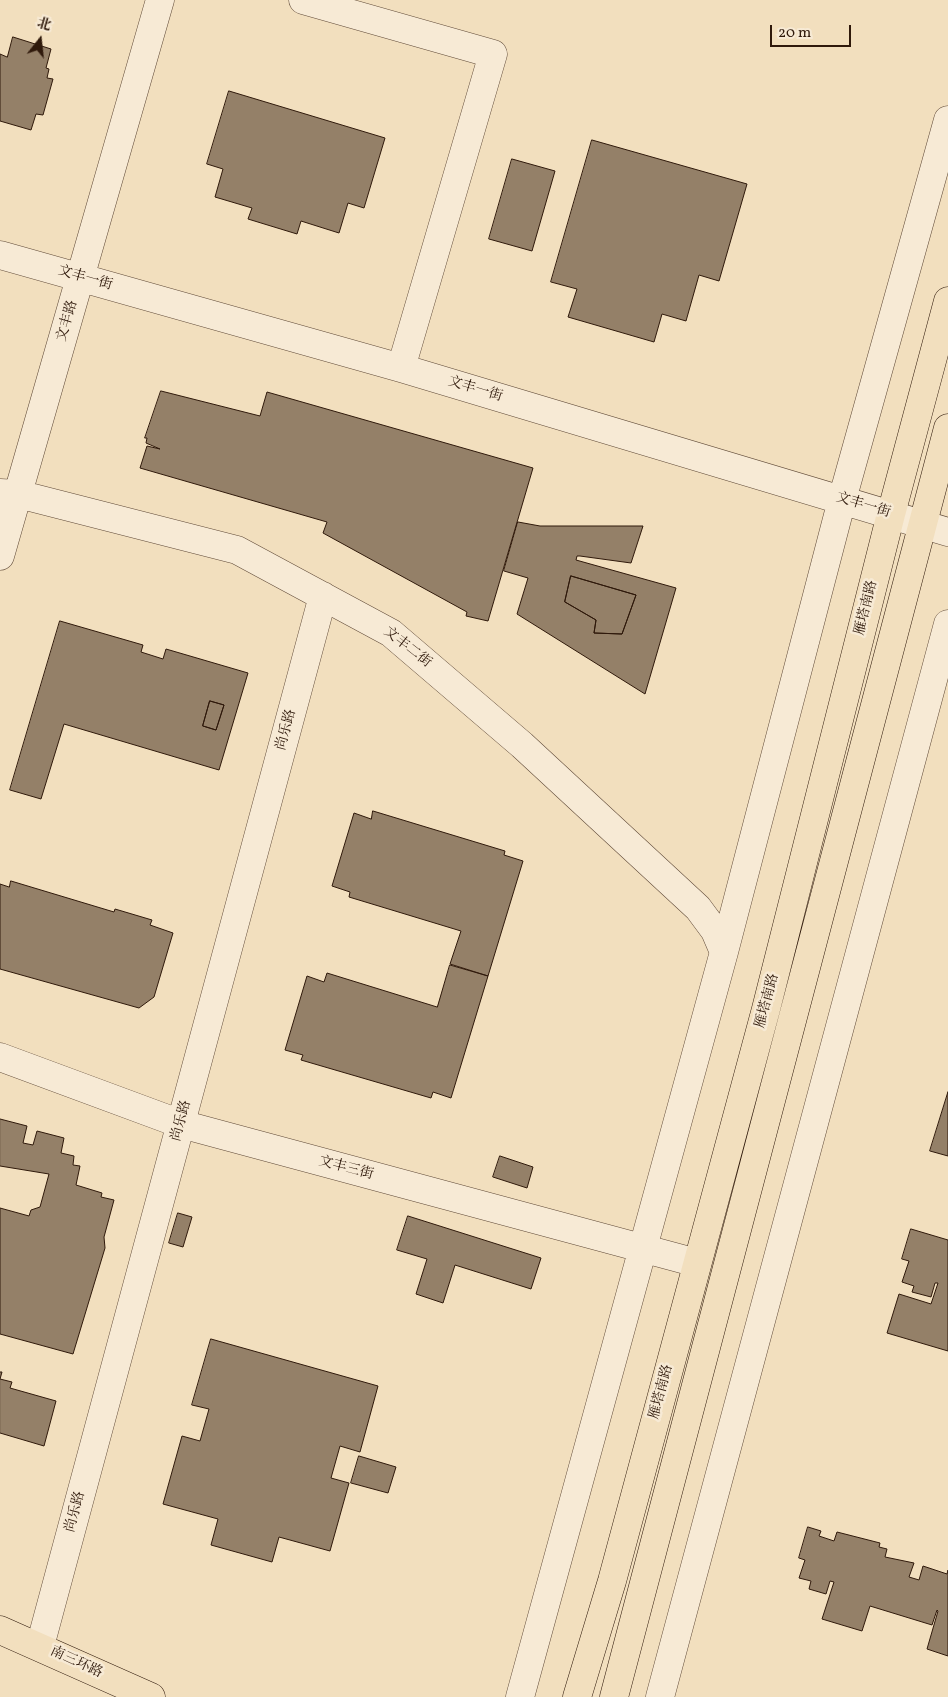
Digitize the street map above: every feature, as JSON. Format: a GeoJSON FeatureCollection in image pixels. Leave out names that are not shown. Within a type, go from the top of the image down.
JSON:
{"type":"FeatureCollection","features":[{"type":"Feature","properties":{"kind":"main road","name":"雁塔南路"},"geometry":{"type":"LineString","coordinates":[[577,1697],[612,1581],[766,1009],[891,514],[948,301]]}},
{"type":"Feature","properties":{"kind":"main road","name":"雁塔南路"},"geometry":{"type":"LineString","coordinates":[[614,1697],[936,528],[948,428]]}},
{"type":"Feature","properties":{"kind":"main road","name":"南三环路"},"geometry":{"type":"LineString","coordinates":[[0,1630],[40,1646],[151,1697]]}},
{"type":"Feature","properties":{"kind":"street","name":"文丰路"},"geometry":{"type":"LineString","coordinates":[[0,556],[9,493],[80,278],[160,0]]}},
{"type":"Feature","properties":{"kind":"street"},"geometry":{"type":"LineString","coordinates":[[304,0],[493,54],[401,368]]}},
{"type":"Feature","properties":{"kind":"street"},"geometry":{"type":"LineString","coordinates":[[520,1697],[724,952],[842,500],[948,120]]}},
{"type":"Feature","properties":{"kind":"street","name":"文丰一街"},"geometry":{"type":"LineString","coordinates":[[0,255],[401,368],[936,528]]}},
{"type":"Feature","properties":{"kind":"street","name":"文丰二街"},"geometry":{"type":"LineString","coordinates":[[9,493],[238,550],[391,633],[522,745],[698,908],[716,930],[724,952]]}},
{"type":"Feature","properties":{"kind":"street","name":"尚乐路"},"geometry":{"type":"LineString","coordinates":[[40,1646],[323,596]]}},
{"type":"Feature","properties":{"kind":"street"},"geometry":{"type":"LineString","coordinates":[[660,1697],[948,624]]}},
{"type":"Feature","properties":{"kind":"street","name":"文丰三街"},"geometry":{"type":"LineString","coordinates":[[0,1056],[181,1124],[697,1263]]}},
{"type":"Feature","properties":{"kind":"building"},"geometry":{"type":"Polygon","coordinates":[[[13,37],[51,49],[46,68],[49,69],[47,78],[53,79],[43,115],[36,114],[31,130],[0,121],[0,54],[7,57],[13,37]]]}},
{"type":"Feature","properties":{"kind":"building"},"geometry":{"type":"Polygon","coordinates":[[[229,91],[385,138],[364,208],[348,203],[339,233],[301,221],[297,234],[248,219],[252,208],[215,197],[223,169],[207,164],[229,91]]]}},
{"type":"Feature","properties":{"kind":"building"},"geometry":{"type":"Polygon","coordinates":[[[592,140],[747,184],[719,281],[699,275],[686,321],[662,314],[654,342],[568,317],[577,289],[551,282],[592,140]]]}},
{"type":"Feature","properties":{"kind":"building"},"geometry":{"type":"Polygon","coordinates":[[[512,159],[555,171],[532,251],[489,239],[512,159]]]}},
{"type":"Feature","properties":{"kind":"building"},"geometry":{"type":"Polygon","coordinates":[[[161,391],[260,416],[267,392],[533,468],[488,621],[466,616],[467,612],[323,533],[327,522],[140,468],[147,446],[160,449],[146,443],[147,438],[145,438],[161,391]]]}},
{"type":"Feature","properties":{"kind":"building"},"geometry":{"type":"Polygon","coordinates":[[[518,522],[540,526],[643,526],[631,563],[580,556],[577,556],[576,560],[676,588],[645,694],[517,614],[528,578],[504,571],[518,522]],[[571,576],[565,602],[596,620],[594,633],[622,634],[636,595],[571,576]]]}},
{"type":"Feature","properties":{"kind":"building"},"geometry":{"type":"Polygon","coordinates":[[[571,576],[636,595],[622,634],[594,633],[596,620],[565,602],[571,576]]]}},
{"type":"Feature","properties":{"kind":"building"},"geometry":{"type":"Polygon","coordinates":[[[60,621],[143,645],[141,652],[163,659],[166,649],[248,673],[219,770],[64,724],[41,799],[10,790],[60,621]],[[210,701],[203,726],[216,730],[224,705],[210,701]]]}},
{"type":"Feature","properties":{"kind":"building"},"geometry":{"type":"Polygon","coordinates":[[[210,701],[224,705],[216,730],[203,726],[210,701]]]}},
{"type":"Feature","properties":{"kind":"building"},"geometry":{"type":"Polygon","coordinates":[[[373,811],[505,851],[504,855],[523,861],[488,976],[450,964],[461,931],[349,897],[350,892],[332,886],[354,813],[371,819],[373,811]]]}},
{"type":"Feature","properties":{"kind":"building"},"geometry":{"type":"Polygon","coordinates":[[[11,881],[114,912],[115,909],[152,920],[150,925],[173,933],[154,997],[139,1008],[0,969],[0,884],[9,887],[11,881]]]}},
{"type":"Feature","properties":{"kind":"building"},"geometry":{"type":"Polygon","coordinates":[[[450,965],[488,976],[451,1098],[433,1092],[431,1098],[301,1060],[303,1055],[285,1050],[307,976],[324,982],[327,973],[437,1007],[450,965]]]}},
{"type":"Feature","properties":{"kind":"building"},"geometry":{"type":"Polygon","coordinates":[[[948,1092],[948,1156],[930,1151],[948,1092]]]}},
{"type":"Feature","properties":{"kind":"building"},"geometry":{"type":"Polygon","coordinates":[[[0,1119],[27,1126],[23,1143],[33,1145],[37,1131],[64,1138],[61,1153],[74,1156],[73,1165],[80,1166],[76,1185],[102,1193],[101,1197],[114,1200],[104,1237],[105,1248],[73,1354],[0,1334],[0,1208],[29,1216],[31,1210],[40,1207],[49,1174],[0,1166],[0,1119]]]}},
{"type":"Feature","properties":{"kind":"building"},"geometry":{"type":"Polygon","coordinates":[[[500,1156],[533,1167],[527,1188],[493,1177],[500,1156]]]}},
{"type":"Feature","properties":{"kind":"building"},"geometry":{"type":"Polygon","coordinates":[[[178,1213],[192,1217],[183,1247],[169,1243],[178,1213]]]}},
{"type":"Feature","properties":{"kind":"building"},"geometry":{"type":"Polygon","coordinates":[[[408,1216],[541,1258],[531,1289],[455,1265],[443,1303],[416,1294],[427,1259],[397,1250],[408,1216]]]}},
{"type":"Feature","properties":{"kind":"building"},"geometry":{"type":"Polygon","coordinates":[[[911,1229],[948,1240],[948,1351],[887,1333],[899,1294],[931,1304],[938,1283],[935,1283],[931,1297],[912,1292],[914,1286],[902,1282],[909,1261],[902,1259],[911,1229]]]}},
{"type":"Feature","properties":{"kind":"building"},"geometry":{"type":"Polygon","coordinates":[[[211,1339],[378,1386],[360,1452],[340,1446],[331,1478],[349,1483],[330,1551],[279,1537],[272,1562],[211,1545],[218,1519],[163,1504],[182,1436],[200,1441],[209,1409],[192,1405],[211,1339]]]}},
{"type":"Feature","properties":{"kind":"building"},"geometry":{"type":"Polygon","coordinates":[[[0,1379],[12,1382],[10,1388],[56,1401],[44,1446],[0,1433],[0,1379]]]}},
{"type":"Feature","properties":{"kind":"building"},"geometry":{"type":"Polygon","coordinates":[[[359,1456],[396,1467],[388,1493],[351,1483],[359,1456]]]}},
{"type":"Feature","properties":{"kind":"building"},"geometry":{"type":"Polygon","coordinates":[[[808,1527],[821,1531],[819,1536],[834,1541],[837,1532],[880,1543],[879,1547],[887,1549],[885,1557],[914,1563],[909,1577],[919,1580],[923,1566],[947,1574],[948,1570],[948,1656],[927,1649],[937,1610],[932,1625],[870,1606],[862,1631],[822,1619],[834,1582],[830,1581],[826,1594],[809,1589],[811,1581],[799,1578],[805,1560],[799,1558],[808,1527]]]}}]}
